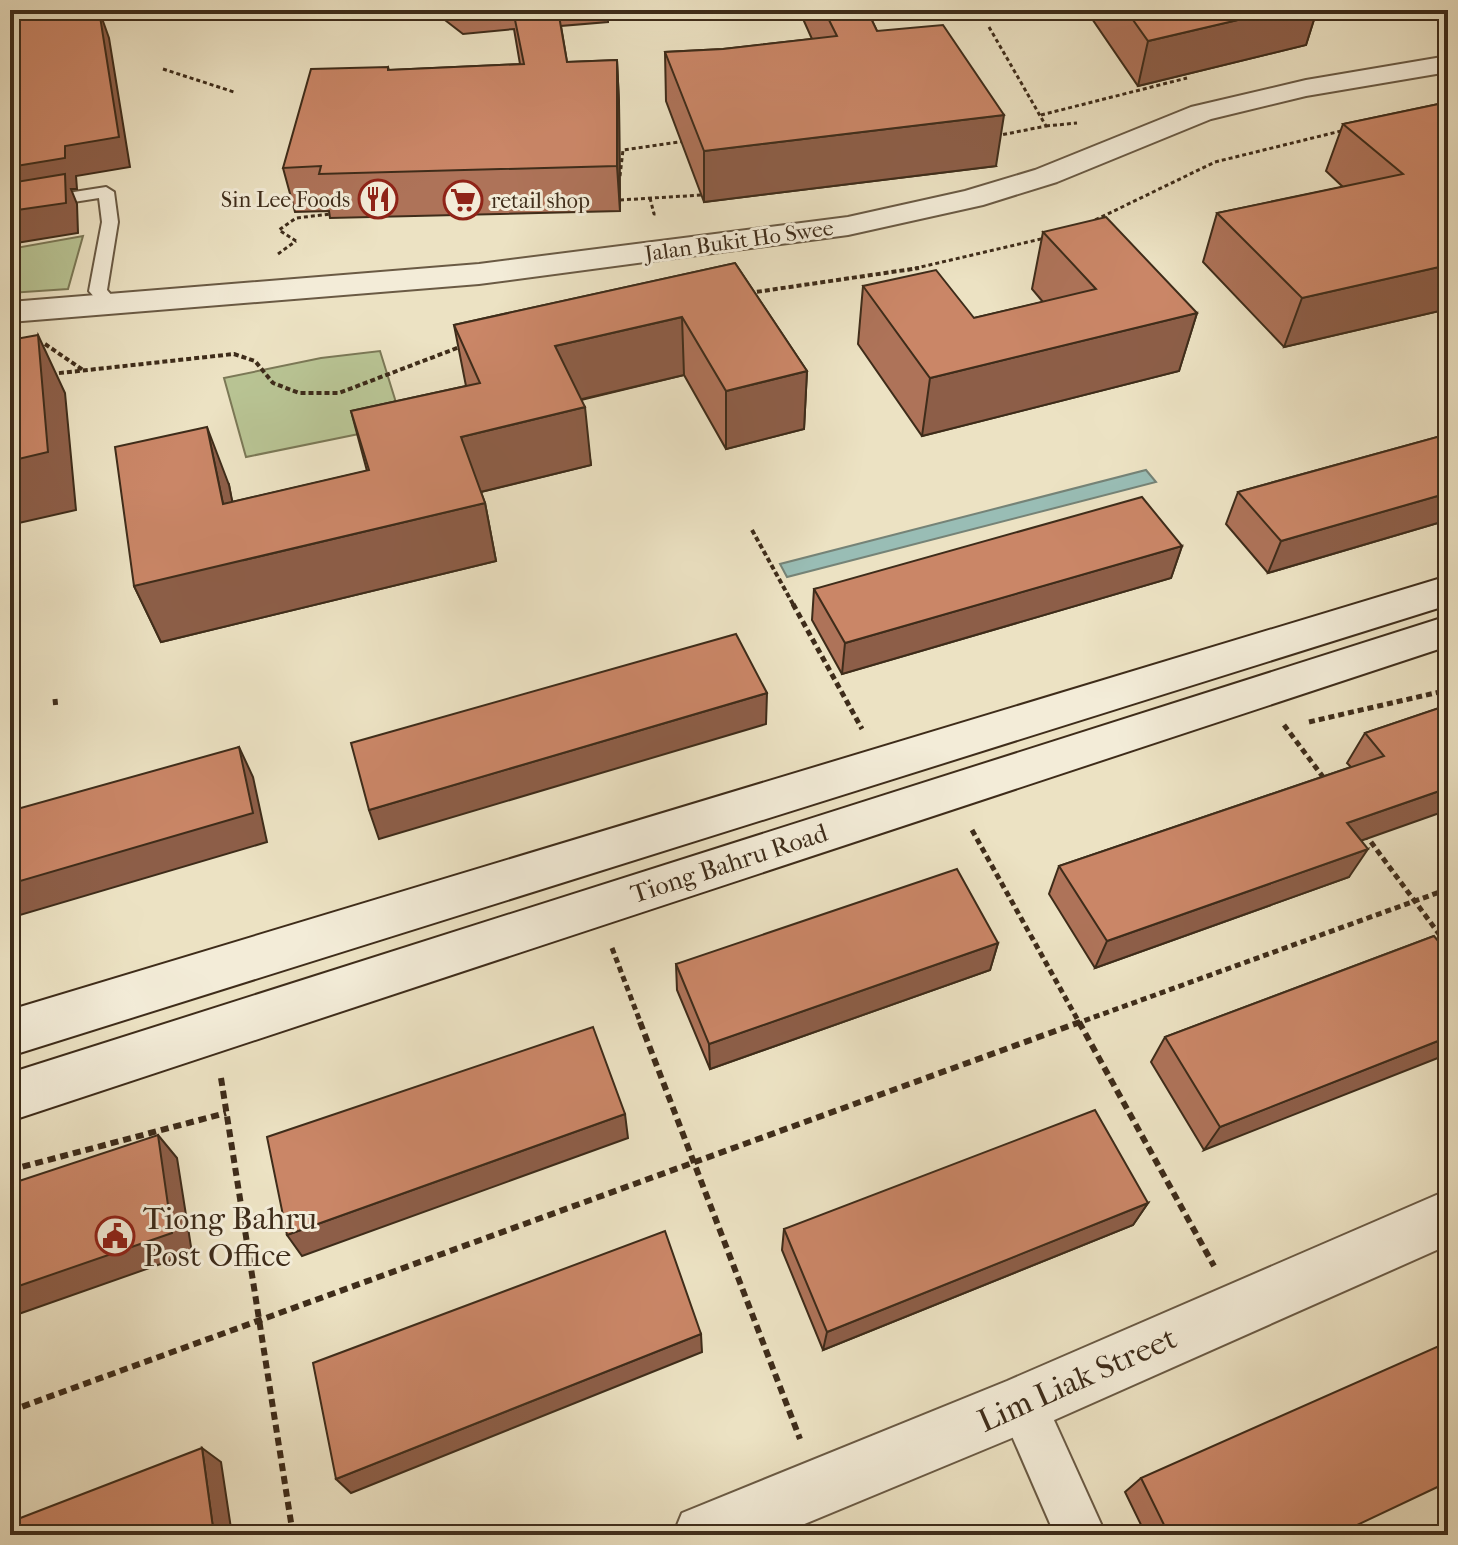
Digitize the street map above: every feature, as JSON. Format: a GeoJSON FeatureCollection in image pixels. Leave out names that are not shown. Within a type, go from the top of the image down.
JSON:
{"type":"FeatureCollection","features":[{"type":"Feature","properties":{"kind":"main road","name":"Jalan Bukit Ho Swee"},"geometry":{"type":"LineString","coordinates":[[10,312],[479,274],[735,243],[900,216],[972,199],[1046,176],[1201,113],[1306,88],[1448,64]]}},
{"type":"Feature","properties":{"kind":"main road","name":"Tiong Bahru Road"},"geometry":{"type":"LineString","coordinates":[[10,1033],[1448,590]]}},
{"type":"Feature","properties":{"kind":"main road","name":"Tiong Bahru Road"},"geometry":{"type":"LineString","coordinates":[[10,1097],[1448,631]]}},
{"type":"Feature","properties":{"kind":"main road","name":"Lim Liak Street"},"geometry":{"type":"LineString","coordinates":[[704,1535],[1022,1404],[1448,1217]]}},
{"type":"Feature","properties":{"kind":"street"},"geometry":{"type":"LineString","coordinates":[[1022,1404],[1081,1535]]}},
{"type":"Feature","properties":{"kind":"lane"},"geometry":{"type":"LineString","coordinates":[[10,207],[106,192],[110,222],[98,291],[110,304]]}},
{"type":"Feature","properties":{"kind":"path"},"geometry":{"type":"LineString","coordinates":[[989,27],[1046,126],[992,137]]}},
{"type":"Feature","properties":{"kind":"path"},"geometry":{"type":"LineString","coordinates":[[163,69],[234,92]]}},
{"type":"Feature","properties":{"kind":"path"},"geometry":{"type":"LineString","coordinates":[[1041,115],[1165,83]]}},
{"type":"Feature","properties":{"kind":"path"},"geometry":{"type":"LineString","coordinates":[[620,176],[623,150],[700,139]]}},
{"type":"Feature","properties":{"kind":"path"},"geometry":{"type":"LineString","coordinates":[[620,200],[702,195]]}},
{"type":"Feature","properties":{"kind":"path"},"geometry":{"type":"LineString","coordinates":[[296,241],[279,230],[302,215],[331,214]]}},
{"type":"Feature","properties":{"kind":"path"},"geometry":{"type":"LineString","coordinates":[[752,530],[881,765]]}},
{"type":"Feature","properties":{"kind":"path"},"geometry":{"type":"LineString","coordinates":[[1258,691],[1332,790]]}},
{"type":"Feature","properties":{"kind":"path"},"geometry":{"type":"LineString","coordinates":[[55,699],[56,709]]}},
{"type":"Feature","properties":{"kind":"path"},"geometry":{"type":"LineString","coordinates":[[950,791],[1238,1308]]}},
{"type":"Feature","properties":{"kind":"path"},"geometry":{"type":"LineString","coordinates":[[1360,827],[1448,946]]}},
{"type":"Feature","properties":{"kind":"path"},"geometry":{"type":"LineString","coordinates":[[10,1411],[1448,889]]}},
{"type":"Feature","properties":{"kind":"path"},"geometry":{"type":"LineString","coordinates":[[596,906],[819,1488]]}},
{"type":"Feature","properties":{"kind":"path"},"geometry":{"type":"LineString","coordinates":[[211,1032],[293,1535]]}},
{"type":"Feature","properties":{"kind":"path"},"geometry":{"type":"LineString","coordinates":[[10,1170],[226,1113]]}},
{"type":"Feature","properties":{"kind":"green space"},"geometry":{"type":"Polygon","coordinates":[[[83,236],[68,289],[10,293],[10,249],[83,236]]]}},
{"type":"Feature","properties":{"kind":"green space"},"geometry":{"type":"Polygon","coordinates":[[[380,351],[403,425],[246,457],[224,378],[321,358],[380,351]]]}},
{"type":"Feature","properties":{"kind":"water"},"geometry":{"type":"Polygon","coordinates":[[[1146,470],[1156,482],[787,577],[780,564],[1146,470]]]}},
{"type":"Feature","properties":{"kind":"building"},"geometry":{"type":"Polygon","coordinates":[[[99,10],[119,137],[65,146],[65,158],[10,167],[10,16],[99,10]]]}},
{"type":"Feature","properties":{"kind":"building"},"geometry":{"type":"Polygon","coordinates":[[[513,10],[558,10],[567,62],[617,60],[617,166],[319,174],[321,166],[283,168],[311,69],[388,67],[388,70],[524,64],[513,10]]]}},
{"type":"Feature","properties":{"kind":"building"},"geometry":{"type":"Polygon","coordinates":[[[824,10],[867,10],[877,31],[943,25],[1004,115],[704,151],[665,52],[837,36],[824,10]]]}},
{"type":"Feature","properties":{"kind":"building"},"geometry":{"type":"Polygon","coordinates":[[[1126,10],[1281,10],[1148,41],[1126,10]]]}},
{"type":"Feature","properties":{"kind":"building"},"geometry":{"type":"Polygon","coordinates":[[[1448,102],[1448,265],[1302,298],[1217,213],[1403,174],[1343,124],[1448,102]]]}},
{"type":"Feature","properties":{"kind":"building"},"geometry":{"type":"Polygon","coordinates":[[[65,174],[66,203],[10,211],[10,183],[65,174]]]}},
{"type":"Feature","properties":{"kind":"building"},"geometry":{"type":"Polygon","coordinates":[[[1106,217],[1197,313],[930,378],[863,286],[936,270],[974,318],[1096,289],[1043,232],[1106,217]]]}},
{"type":"Feature","properties":{"kind":"building"},"geometry":{"type":"Polygon","coordinates":[[[735,263],[807,371],[726,391],[682,317],[555,346],[585,407],[461,437],[485,503],[134,586],[115,447],[207,427],[223,504],[369,470],[351,411],[480,383],[454,325],[735,263]]]}},
{"type":"Feature","properties":{"kind":"building"},"geometry":{"type":"Polygon","coordinates":[[[38,335],[48,452],[10,461],[10,340],[38,335]]]}},
{"type":"Feature","properties":{"kind":"building"},"geometry":{"type":"Polygon","coordinates":[[[1448,434],[1448,493],[1281,541],[1238,492],[1448,434]]]}},
{"type":"Feature","properties":{"kind":"building"},"geometry":{"type":"Polygon","coordinates":[[[1142,497],[1182,546],[845,643],[814,589],[1142,497]]]}},
{"type":"Feature","properties":{"kind":"building"},"geometry":{"type":"Polygon","coordinates":[[[736,634],[767,693],[369,810],[351,743],[736,634]]]}},
{"type":"Feature","properties":{"kind":"building"},"geometry":{"type":"Polygon","coordinates":[[[1448,705],[1448,788],[1347,823],[1368,849],[1107,941],[1059,866],[1384,756],[1365,733],[1448,705]]]}},
{"type":"Feature","properties":{"kind":"building"},"geometry":{"type":"Polygon","coordinates":[[[239,747],[253,813],[10,884],[10,811],[239,747]]]}},
{"type":"Feature","properties":{"kind":"building"},"geometry":{"type":"Polygon","coordinates":[[[957,869],[998,943],[709,1044],[676,964],[957,869]]]}},
{"type":"Feature","properties":{"kind":"building"},"geometry":{"type":"Polygon","coordinates":[[[1434,936],[1448,953],[1448,1037],[1220,1127],[1165,1037],[1434,936]]]}},
{"type":"Feature","properties":{"kind":"building"},"geometry":{"type":"Polygon","coordinates":[[[593,1027],[625,1114],[287,1235],[267,1137],[593,1027]]]}},
{"type":"Feature","properties":{"kind":"building"},"geometry":{"type":"Polygon","coordinates":[[[1095,1110],[1148,1203],[827,1332],[784,1229],[1095,1110]]]}},
{"type":"Feature","properties":{"kind":"building"},"geometry":{"type":"Polygon","coordinates":[[[158,1135],[172,1233],[10,1289],[10,1184],[158,1135]]]}},
{"type":"Feature","properties":{"kind":"building"},"geometry":{"type":"Polygon","coordinates":[[[665,1231],[701,1334],[336,1479],[313,1363],[665,1231]]]}},
{"type":"Feature","properties":{"kind":"building"},"geometry":{"type":"Polygon","coordinates":[[[1448,1342],[1448,1482],[1336,1535],[1169,1535],[1141,1478],[1448,1342]]]}},
{"type":"Feature","properties":{"kind":"building"},"geometry":{"type":"Polygon","coordinates":[[[202,1448],[214,1535],[10,1535],[10,1522],[202,1448]]]}},
{"type":"Feature","properties":{"kind":"place","name":"Sin Lee Foods"},"geometry":{"type":"Point","coordinates":[378,199]}},
{"type":"Feature","properties":{"kind":"place","name":"retail shop"},"geometry":{"type":"Point","coordinates":[463,200]}},
{"type":"Feature","properties":{"kind":"place","name":"Tiong Bahru Post Office"},"geometry":{"type":"Point","coordinates":[115,1236]}}]}
